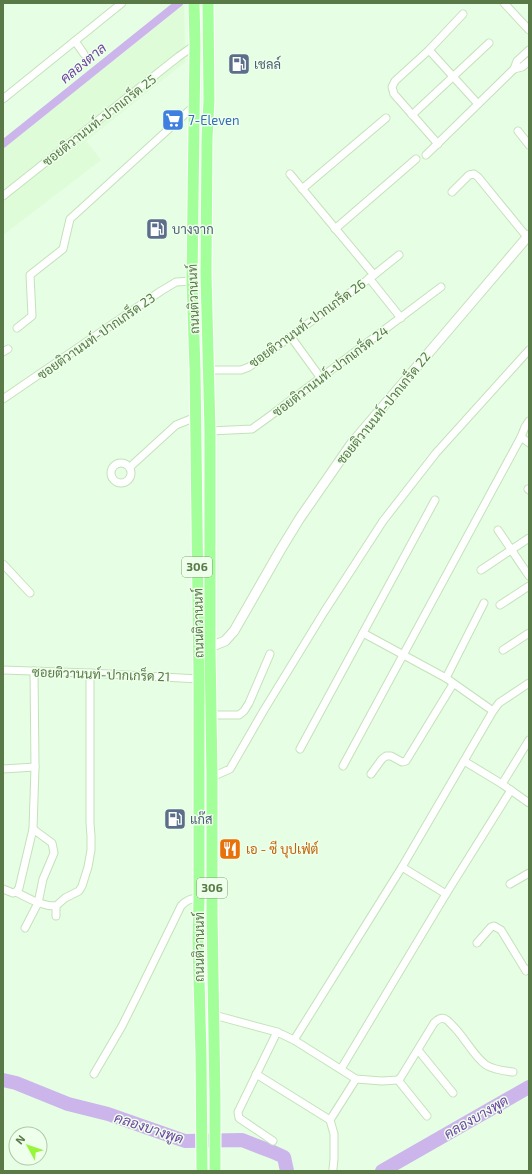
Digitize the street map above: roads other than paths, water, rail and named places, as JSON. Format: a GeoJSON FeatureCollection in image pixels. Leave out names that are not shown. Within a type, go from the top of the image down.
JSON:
{"type":"FeatureCollection","features":[{"type":"Feature","properties":{"kind":"main road","name":"ถนนติวานนท์"},"geometry":{"type":"LineString","coordinates":[[194,3],[195,45],[192,281],[196,417],[198,942],[202,1171]]}},
{"type":"Feature","properties":{"kind":"main road","name":"ถนนติวานนท์"},"geometry":{"type":"LineString","coordinates":[[208,3],[209,100],[207,139],[206,274],[210,431],[210,647],[212,715],[212,912],[215,1171]]}},
{"type":"Feature","properties":{"kind":"main road"},"geometry":{"type":"LineString","coordinates":[[198,648],[210,647]]}},
{"type":"Feature","properties":{"kind":"street"},"geometry":{"type":"LineString","coordinates":[[3,98],[122,3]]}},
{"type":"Feature","properties":{"kind":"street"},"geometry":{"type":"LineString","coordinates":[[504,3],[529,30]]}},
{"type":"Feature","properties":{"kind":"street"},"geometry":{"type":"LineString","coordinates":[[438,144],[394,94],[392,87],[395,81],[429,50],[463,14]]}},
{"type":"Feature","properties":{"kind":"street"},"geometry":{"type":"LineString","coordinates":[[75,41],[84,54]]}},
{"type":"Feature","properties":{"kind":"street"},"geometry":{"type":"LineString","coordinates":[[412,115],[489,42]]}},
{"type":"Feature","properties":{"kind":"street","name":"ซอยติวานนท์-ปากเกร็ด 25"},"geometry":{"type":"LineString","coordinates":[[3,196],[195,45]]}},
{"type":"Feature","properties":{"kind":"street"},"geometry":{"type":"LineString","coordinates":[[429,50],[478,104]]}},
{"type":"Feature","properties":{"kind":"street"},"geometry":{"type":"LineString","coordinates":[[426,155],[514,69],[517,61],[529,50]]}},
{"type":"Feature","properties":{"kind":"street"},"geometry":{"type":"LineString","coordinates":[[514,69],[522,67],[529,61]]}},
{"type":"Feature","properties":{"kind":"street"},"geometry":{"type":"LineString","coordinates":[[17,328],[32,316],[30,275],[63,249],[70,219],[194,106]]}},
{"type":"Feature","properties":{"kind":"street"},"geometry":{"type":"LineString","coordinates":[[302,189],[386,118]]}},
{"type":"Feature","properties":{"kind":"street"},"geometry":{"type":"LineString","coordinates":[[518,131],[529,145]]}},
{"type":"Feature","properties":{"kind":"street"},"geometry":{"type":"LineString","coordinates":[[335,229],[416,158]]}},
{"type":"Feature","properties":{"kind":"street"},"geometry":{"type":"LineString","coordinates":[[290,174],[335,229],[401,318]]}},
{"type":"Feature","properties":{"kind":"street"},"geometry":{"type":"LineString","coordinates":[[452,192],[469,175],[474,174],[528,236]]}},
{"type":"Feature","properties":{"kind":"street","name":"ซอยติวานนท์-ปากเกร็ด 22"},"geometry":{"type":"LineString","coordinates":[[210,647],[225,641],[234,631],[300,518],[352,443],[528,236]]}},
{"type":"Feature","properties":{"kind":"street","name":"ซอยติวานนท์-ปากเกร็ด 26"},"geometry":{"type":"LineString","coordinates":[[208,370],[241,370],[249,367],[372,277],[399,255]]}},
{"type":"Feature","properties":{"kind":"street","name":"ซอยติวานนท์-ปากเกร็ด 23"},"geometry":{"type":"LineString","coordinates":[[3,399],[161,291],[176,282],[192,281]]}},
{"type":"Feature","properties":{"kind":"street","name":"ซอยติวานนท์-ปากเกร็ด 24"},"geometry":{"type":"LineString","coordinates":[[210,431],[252,429],[441,287]]}},
{"type":"Feature","properties":{"kind":"street"},"geometry":{"type":"LineString","coordinates":[[291,337],[320,377]]}},
{"type":"Feature","properties":{"kind":"street"},"geometry":{"type":"LineString","coordinates":[[212,777],[230,769],[324,612],[383,521],[436,453],[526,359],[529,350]]}},
{"type":"Feature","properties":{"kind":"street"},"geometry":{"type":"LineString","coordinates":[[130,467],[176,425],[196,417]]}},
{"type":"Feature","properties":{"kind":"street"},"geometry":{"type":"LineString","coordinates":[[343,766],[529,421]]}},
{"type":"Feature","properties":{"kind":"street"},"geometry":{"type":"LineString","coordinates":[[521,437],[529,443]]}},
{"type":"Feature","properties":{"kind":"street"},"geometry":{"type":"LineString","coordinates":[[300,749],[435,500]]}},
{"type":"Feature","properties":{"kind":"street"},"geometry":{"type":"LineString","coordinates":[[498,530],[529,576]]}},
{"type":"Feature","properties":{"kind":"street"},"geometry":{"type":"LineString","coordinates":[[481,570],[529,538]]}},
{"type":"Feature","properties":{"kind":"street"},"geometry":{"type":"LineString","coordinates":[[3,564],[30,593]]}},
{"type":"Feature","properties":{"kind":"street"},"geometry":{"type":"LineString","coordinates":[[3,576],[9,571]]}},
{"type":"Feature","properties":{"kind":"street"},"geometry":{"type":"LineString","coordinates":[[500,605],[529,586]]}},
{"type":"Feature","properties":{"kind":"street"},"geometry":{"type":"LineString","coordinates":[[446,678],[484,603]]}},
{"type":"Feature","properties":{"kind":"street"},"geometry":{"type":"LineString","coordinates":[[363,633],[446,678],[493,711]]}},
{"type":"Feature","properties":{"kind":"street"},"geometry":{"type":"LineString","coordinates":[[502,650],[529,633]]}},
{"type":"Feature","properties":{"kind":"street"},"geometry":{"type":"LineString","coordinates":[[212,715],[239,714],[244,711],[249,703],[270,654]]}},
{"type":"Feature","properties":{"kind":"street","name":"ซอยติวานนท์-ปากเกร็ด 21"},"geometry":{"type":"LineString","coordinates":[[3,670],[198,678]]}},
{"type":"Feature","properties":{"kind":"street"},"geometry":{"type":"LineString","coordinates":[[16,892],[19,888],[33,829],[35,766],[34,671]]}},
{"type":"Feature","properties":{"kind":"street"},"geometry":{"type":"LineString","coordinates":[[56,916],[56,906],[64,898],[79,891],[82,886],[88,867],[91,850],[90,673]]}},
{"type":"Feature","properties":{"kind":"street"},"geometry":{"type":"LineString","coordinates":[[294,1040],[402,867],[493,711],[499,703],[529,683]]}},
{"type":"Feature","properties":{"kind":"street"},"geometry":{"type":"LineString","coordinates":[[371,774],[386,756],[391,756],[402,762],[406,761],[453,684]]}},
{"type":"Feature","properties":{"kind":"street"},"geometry":{"type":"LineString","coordinates":[[502,784],[529,740]]}},
{"type":"Feature","properties":{"kind":"street"},"geometry":{"type":"LineString","coordinates":[[464,761],[502,784],[529,803]]}},
{"type":"Feature","properties":{"kind":"street"},"geometry":{"type":"LineString","coordinates":[[3,770],[35,766]]}},
{"type":"Feature","properties":{"kind":"street"},"geometry":{"type":"LineString","coordinates":[[341,1069],[446,894],[511,790]]}},
{"type":"Feature","properties":{"kind":"street"},"geometry":{"type":"LineString","coordinates":[[25,928],[38,903],[43,879],[54,853],[52,842],[33,829]]}},
{"type":"Feature","properties":{"kind":"street"},"geometry":{"type":"LineString","coordinates":[[402,867],[446,894]]}},
{"type":"Feature","properties":{"kind":"street"},"geometry":{"type":"LineString","coordinates":[[510,884],[529,873]]}},
{"type":"Feature","properties":{"kind":"street"},"geometry":{"type":"LineString","coordinates":[[3,890],[13,894],[16,892],[38,903],[48,906],[56,906]]}},
{"type":"Feature","properties":{"kind":"street"},"geometry":{"type":"LineString","coordinates":[[94,1074],[138,994],[181,906],[192,898],[199,898]]}},
{"type":"Feature","properties":{"kind":"street"},"geometry":{"type":"LineString","coordinates":[[477,944],[491,928],[494,926],[498,927],[528,972]]}},
{"type":"Feature","properties":{"kind":"street"},"geometry":{"type":"LineString","coordinates":[[214,1015],[277,1032],[294,1040],[356,1079],[382,1081],[398,1080],[401,1077],[434,1023],[442,1018],[447,1019],[458,1030],[480,1060],[486,1065],[492,1068],[513,1072]]}},
{"type":"Feature","properties":{"kind":"street"},"geometry":{"type":"LineString","coordinates":[[274,1141],[239,1118],[238,1112],[277,1032]]}},
{"type":"Feature","properties":{"kind":"street"},"geometry":{"type":"LineString","coordinates":[[418,1050],[453,1093]]}},
{"type":"Feature","properties":{"kind":"street"},"geometry":{"type":"LineString","coordinates":[[256,1074],[330,1120],[334,1134],[333,1169]]}},
{"type":"Feature","properties":{"kind":"street"},"geometry":{"type":"LineString","coordinates":[[330,1120],[356,1079]]}},
{"type":"Feature","properties":{"kind":"street"},"geometry":{"type":"LineString","coordinates":[[398,1080],[427,1116]]}},
{"type":"Feature","properties":{"kind":"waterway","name":"คลองตาล"},"geometry":{"type":"LineString","coordinates":[[3,144],[179,3]]}},
{"type":"Feature","properties":{"kind":"waterway","name":"คลองบางพูด"},"geometry":{"type":"LineString","coordinates":[[3,1080],[16,1083],[68,1104],[108,1114],[185,1141],[242,1140],[284,1157],[287,1171]]}},
{"type":"Feature","properties":{"kind":"waterway","name":"คลองบางพูด"},"geometry":{"type":"LineString","coordinates":[[382,1171],[529,1087]]}},
{"type":"Feature","properties":{"kind":"place","name":"เชลล์"},"geometry":{"type":"Point","coordinates":[239,64]}},
{"type":"Feature","properties":{"kind":"place","name":"7-Eleven"},"geometry":{"type":"Point","coordinates":[173,120]}},
{"type":"Feature","properties":{"kind":"place","name":"บางจาก"},"geometry":{"type":"Point","coordinates":[157,229]}},
{"type":"Feature","properties":{"kind":"place","name":"แก๊ส"},"geometry":{"type":"Point","coordinates":[175,819]}},
{"type":"Feature","properties":{"kind":"place","name":"เอ - ซี บุปเฟ่ต์"},"geometry":{"type":"Point","coordinates":[230,849]}}]}
